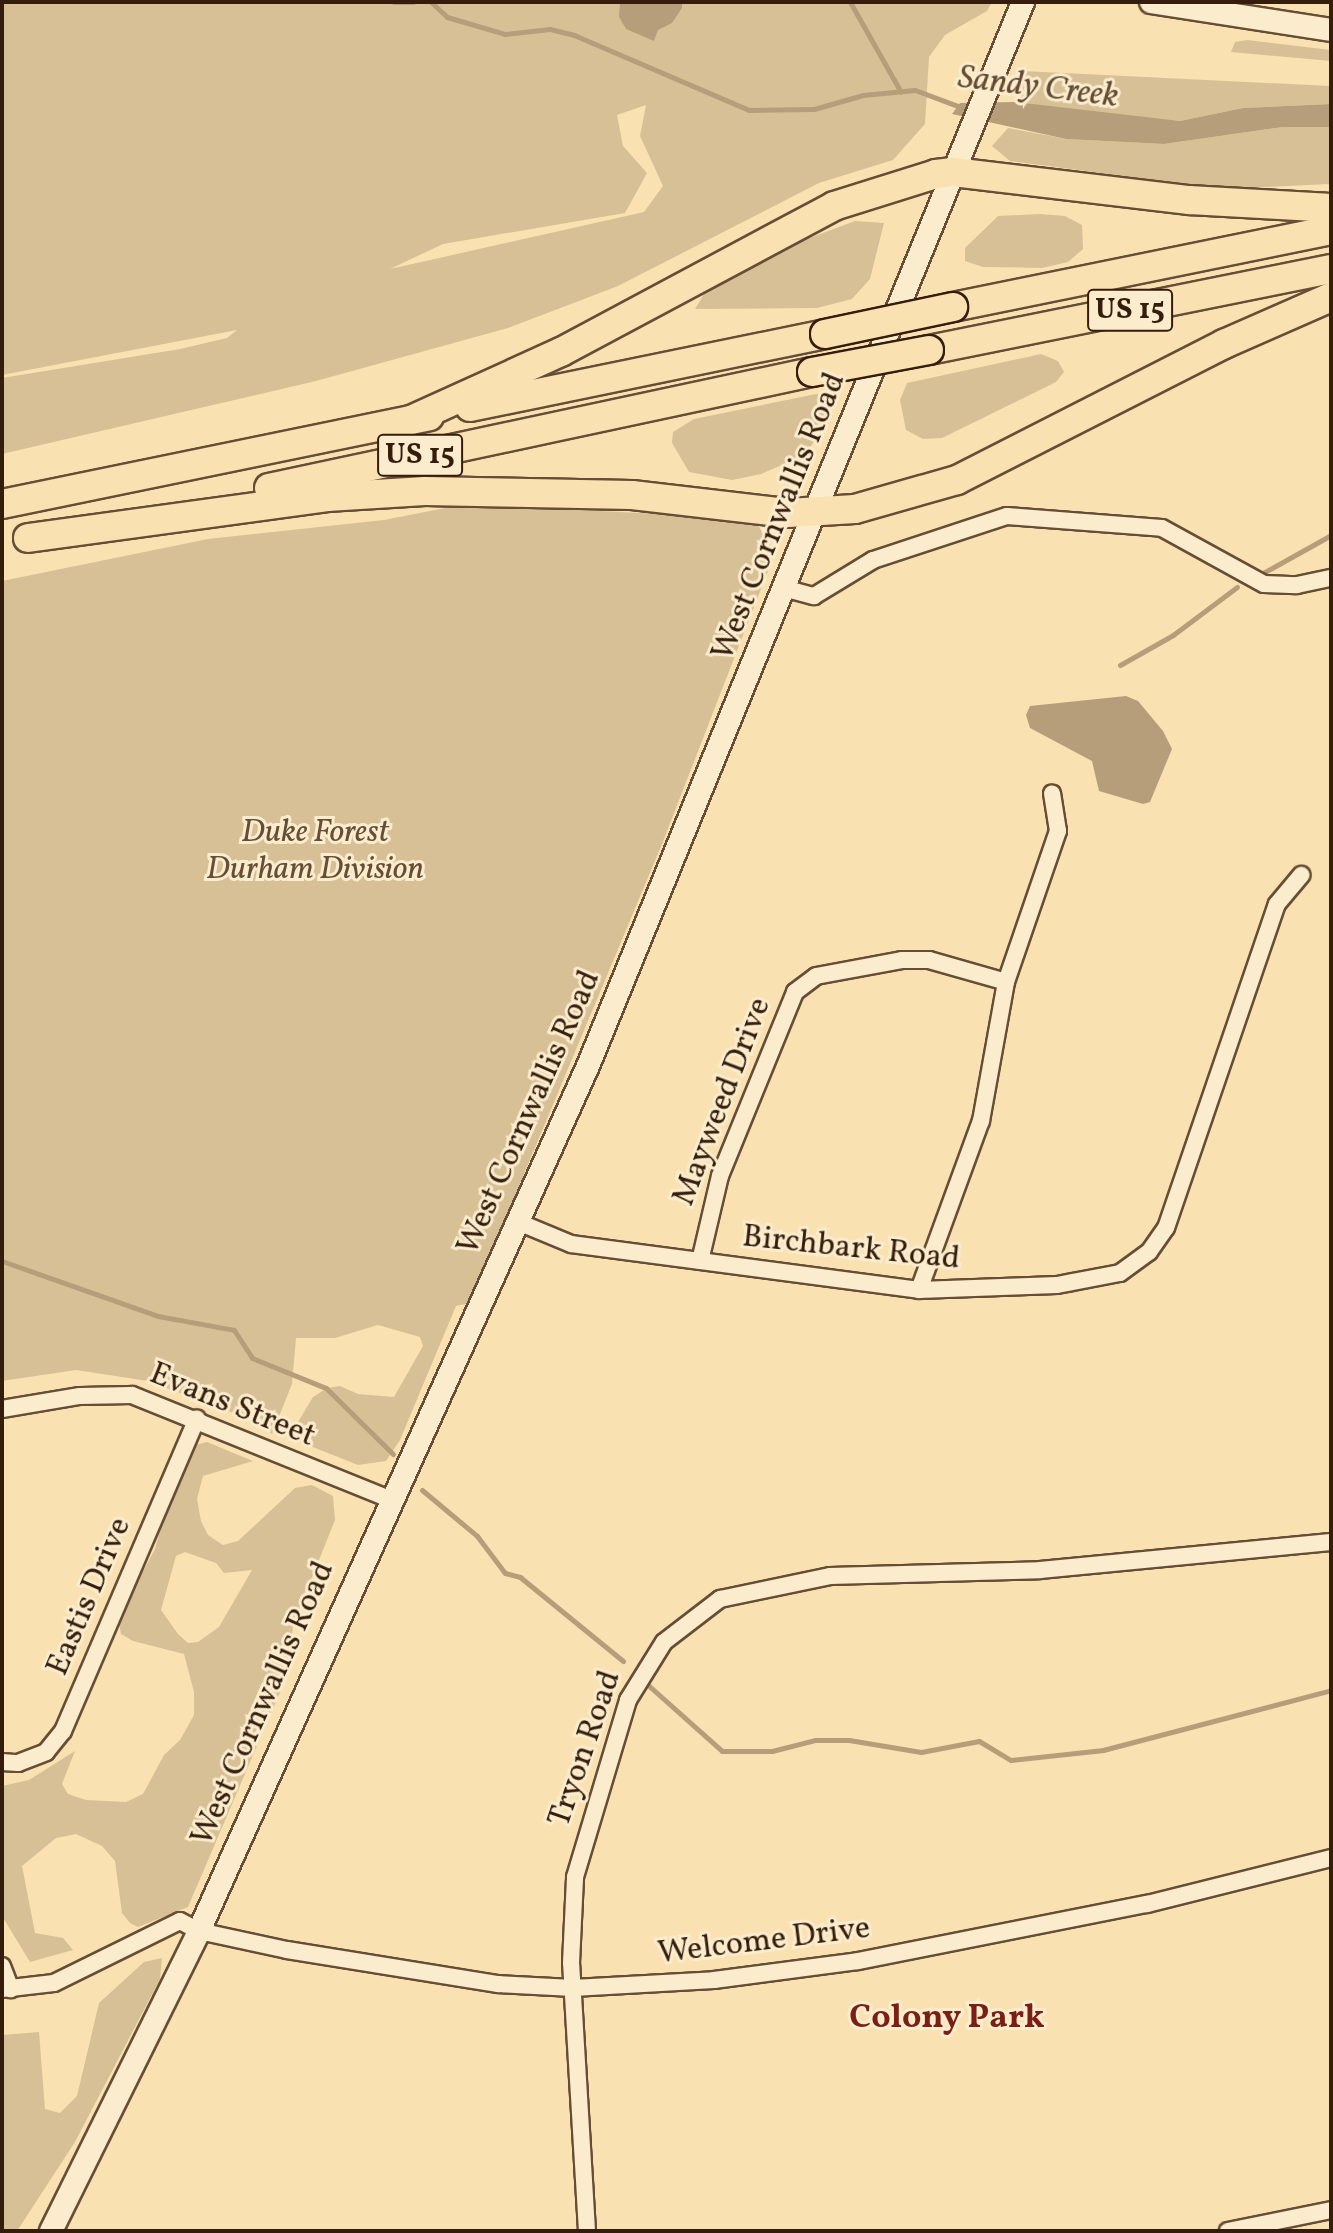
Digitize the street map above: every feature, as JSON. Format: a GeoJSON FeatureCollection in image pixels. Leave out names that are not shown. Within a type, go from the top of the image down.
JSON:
{"type":"FeatureCollection","features":[{"type":"Feature","properties":{"kind":"highway"},"geometry":{"type":"LineString","coordinates":[[411,420],[561,352],[834,206],[953,172],[1189,200],[1331,208]]}},
{"type":"Feature","properties":{"kind":"highway","name":"US 15"},"geometry":{"type":"LineString","coordinates":[[2,504],[1331,230]]}},
{"type":"Feature","properties":{"kind":"highway","name":"US 15"},"geometry":{"type":"LineString","coordinates":[[15,541],[812,372],[1331,269]]}},
{"type":"Feature","properties":{"kind":"highway"},"geometry":{"type":"LineString","coordinates":[[15,541],[327,497],[425,491],[632,495],[818,514],[898,500],[957,480],[1224,344],[1331,297]]}},
{"type":"Feature","properties":{"kind":"street","name":"West Cornwallis Road"},"geometry":{"type":"LineString","coordinates":[[51,2231],[199,1931],[390,1499],[518,1222],[787,589],[1023,2]]}},
{"type":"Feature","properties":{"kind":"street"},"geometry":{"type":"LineString","coordinates":[[1151,2],[1331,30]]}},
{"type":"Feature","properties":{"kind":"street"},"geometry":{"type":"LineString","coordinates":[[787,589],[814,596],[873,560],[1007,516],[1162,528],[1264,584],[1297,585],[1331,578]]}},
{"type":"Feature","properties":{"kind":"street"},"geometry":{"type":"LineString","coordinates":[[919,1290],[981,1121],[1006,982],[1058,831],[1052,793]]}},
{"type":"Feature","properties":{"kind":"street","name":"Birchbark Road"},"geometry":{"type":"LineString","coordinates":[[518,1222],[571,1244],[919,1290],[1097,1279],[1120,1273],[1149,1252],[1181,1190],[1277,904],[1301,875]]}},
{"type":"Feature","properties":{"kind":"street","name":"Mayweed Drive"},"geometry":{"type":"LineString","coordinates":[[700,1261],[720,1176],[795,992],[816,976],[902,960],[929,960],[1006,982]]}},
{"type":"Feature","properties":{"kind":"street","name":"Evans Street"},"geometry":{"type":"LineString","coordinates":[[2,1409],[116,1393],[164,1404],[390,1499]]}},
{"type":"Feature","properties":{"kind":"street","name":"Eastis Drive"},"geometry":{"type":"LineString","coordinates":[[2,1762],[18,1763],[46,1752],[63,1731],[197,1419]]}},
{"type":"Feature","properties":{"kind":"street","name":"Tryon Road"},"geometry":{"type":"LineString","coordinates":[[587,2231],[573,1988],[575,1877],[628,1700],[651,1657],[709,1605],[770,1585],[830,1576],[1040,1570],[1331,1542]]}},
{"type":"Feature","properties":{"kind":"street","name":"Welcome Drive"},"geometry":{"type":"LineString","coordinates":[[6,1989],[54,1983],[180,1921],[199,1931],[498,1984],[573,1988],[714,1980],[858,1961],[1147,1904],[1331,1858]]}},
{"type":"Feature","properties":{"kind":"street"},"geometry":{"type":"LineString","coordinates":[[2,1966],[6,1989]]}},
{"type":"Feature","properties":{"kind":"street"},"geometry":{"type":"LineString","coordinates":[[1228,2231],[1331,2210]]}},
{"type":"Feature","properties":{"kind":"green space"},"geometry":{"type":"Polygon","coordinates":[[[2,2],[992,2],[987,11],[945,35],[929,57],[925,124],[893,160],[819,183],[618,286],[508,328],[316,381],[2,454],[2,378],[180,349],[227,338],[237,330],[2,375],[2,2]],[[646,105],[617,115],[623,146],[647,173],[625,213],[443,244],[390,269],[644,212],[663,186],[640,136],[646,105]]]}},
{"type":"Feature","properties":{"kind":"green space"},"geometry":{"type":"Polygon","coordinates":[[[1247,40],[1331,50],[1331,61],[1231,52],[1235,42],[1247,40]]]}},
{"type":"Feature","properties":{"kind":"green space"},"geometry":{"type":"Polygon","coordinates":[[[1023,71],[1331,86],[1331,104],[1243,108],[1180,121],[1136,117],[1015,102],[1023,71]]]}},
{"type":"Feature","properties":{"kind":"green space"},"geometry":{"type":"Polygon","coordinates":[[[1283,127],[1331,127],[1331,184],[1222,189],[1010,161],[992,146],[1008,128],[1066,139],[1164,144],[1283,127]]]}},
{"type":"Feature","properties":{"kind":"green space"},"geometry":{"type":"Polygon","coordinates":[[[998,216],[1065,216],[1082,225],[1083,249],[1068,262],[1042,268],[983,267],[965,261],[965,248],[998,216]]]}},
{"type":"Feature","properties":{"kind":"green space"},"geometry":{"type":"Polygon","coordinates":[[[855,221],[884,223],[870,279],[852,299],[817,308],[695,309],[704,294],[753,259],[855,221]]]}},
{"type":"Feature","properties":{"kind":"green space"},"geometry":{"type":"Polygon","coordinates":[[[1041,354],[1058,361],[1064,372],[1056,382],[942,438],[923,439],[906,430],[900,400],[907,383],[1041,354]]]}},
{"type":"Feature","properties":{"kind":"green space"},"geometry":{"type":"Polygon","coordinates":[[[816,394],[833,399],[828,424],[803,456],[761,474],[732,480],[689,472],[672,443],[673,432],[694,419],[816,394]]]}},
{"type":"Feature","properties":{"kind":"green space","name":"Duke Forest Durham Division"},"geometry":{"type":"Polygon","coordinates":[[[466,504],[754,519],[775,553],[662,844],[470,1303],[456,1306],[400,1440],[386,1461],[358,1465],[295,1440],[292,1432],[313,1397],[327,1388],[340,1386],[358,1394],[394,1397],[423,1346],[420,1337],[378,1325],[335,1338],[296,1338],[292,1384],[272,1434],[257,1422],[148,1381],[76,1370],[2,1381],[2,581],[208,539],[384,520],[466,504]]]}},
{"type":"Feature","properties":{"kind":"green space"},"geometry":{"type":"Polygon","coordinates":[[[207,1442],[253,1461],[203,1476],[197,1499],[201,1521],[208,1535],[223,1545],[238,1541],[295,1488],[312,1485],[333,1496],[335,1520],[293,1625],[291,1657],[281,1690],[188,1907],[138,1927],[130,1923],[122,1913],[115,1861],[102,1846],[76,1834],[56,1838],[22,1866],[35,1933],[63,1938],[73,1950],[30,1962],[2,1916],[2,1786],[29,1780],[75,1751],[62,1784],[68,1794],[86,1800],[126,1802],[143,1794],[164,1755],[180,1740],[194,1715],[194,1692],[184,1654],[133,1641],[121,1634],[118,1618],[155,1549],[174,1481],[195,1445],[207,1442]],[[185,1552],[176,1556],[161,1610],[188,1643],[198,1642],[219,1627],[252,1570],[224,1573],[216,1563],[185,1552]]]}},
{"type":"Feature","properties":{"kind":"green space"},"geometry":{"type":"Polygon","coordinates":[[[162,1958],[160,1979],[75,2142],[17,2231],[2,2231],[2,2035],[39,2032],[45,2109],[60,2113],[77,2096],[99,2003],[144,1962],[162,1958]]]}},
{"type":"Feature","properties":{"kind":"shaded area"},"geometry":{"type":"Polygon","coordinates":[[[620,2],[682,2],[682,8],[672,23],[658,30],[654,41],[626,29],[619,17],[620,2]]]}},
{"type":"Feature","properties":{"kind":"shaded area"},"geometry":{"type":"Polygon","coordinates":[[[1015,102],[1180,121],[1243,108],[1331,104],[1331,127],[1283,127],[1164,144],[1066,139],[952,114],[960,103],[1015,102]]]}},
{"type":"Feature","properties":{"kind":"shaded area"},"geometry":{"type":"Polygon","coordinates":[[[1126,696],[1138,701],[1163,731],[1172,749],[1150,802],[1143,804],[1099,791],[1092,761],[1030,728],[1026,715],[1030,706],[1126,696]]]}},
{"type":"Feature","properties":{"kind":"waterway","name":"Sandy Creek"},"geometry":{"type":"LineString","coordinates":[[394,2],[413,2]]}},
{"type":"Feature","properties":{"kind":"waterway","name":"Sandy Creek"},"geometry":{"type":"LineString","coordinates":[[431,2],[447,17],[505,34],[550,29],[574,35],[749,110],[814,109],[863,95],[915,90],[963,108]]}},
{"type":"Feature","properties":{"kind":"waterway"},"geometry":{"type":"LineString","coordinates":[[850,2],[901,92]]}},
{"type":"Feature","properties":{"kind":"waterway"},"geometry":{"type":"LineString","coordinates":[[1263,573],[1331,535]]}},
{"type":"Feature","properties":{"kind":"waterway"},"geometry":{"type":"LineString","coordinates":[[1120,665],[1173,635],[1237,587]]}},
{"type":"Feature","properties":{"kind":"waterway"},"geometry":{"type":"LineString","coordinates":[[2,1261],[158,1316],[234,1330],[252,1358],[326,1388],[393,1454]]}},
{"type":"Feature","properties":{"kind":"waterway"},"geometry":{"type":"LineString","coordinates":[[422,1490],[477,1536],[505,1573],[520,1577],[623,1661]]}},
{"type":"Feature","properties":{"kind":"waterway"},"geometry":{"type":"LineString","coordinates":[[648,1685],[722,1751],[772,1751],[815,1740],[849,1740],[921,1752],[979,1741],[1011,1760],[1103,1750],[1331,1690]]}},
{"type":"Feature","properties":{"kind":"district","name":"Colony Park"},"geometry":{"type":"Point","coordinates":[947,2019]}}]}
